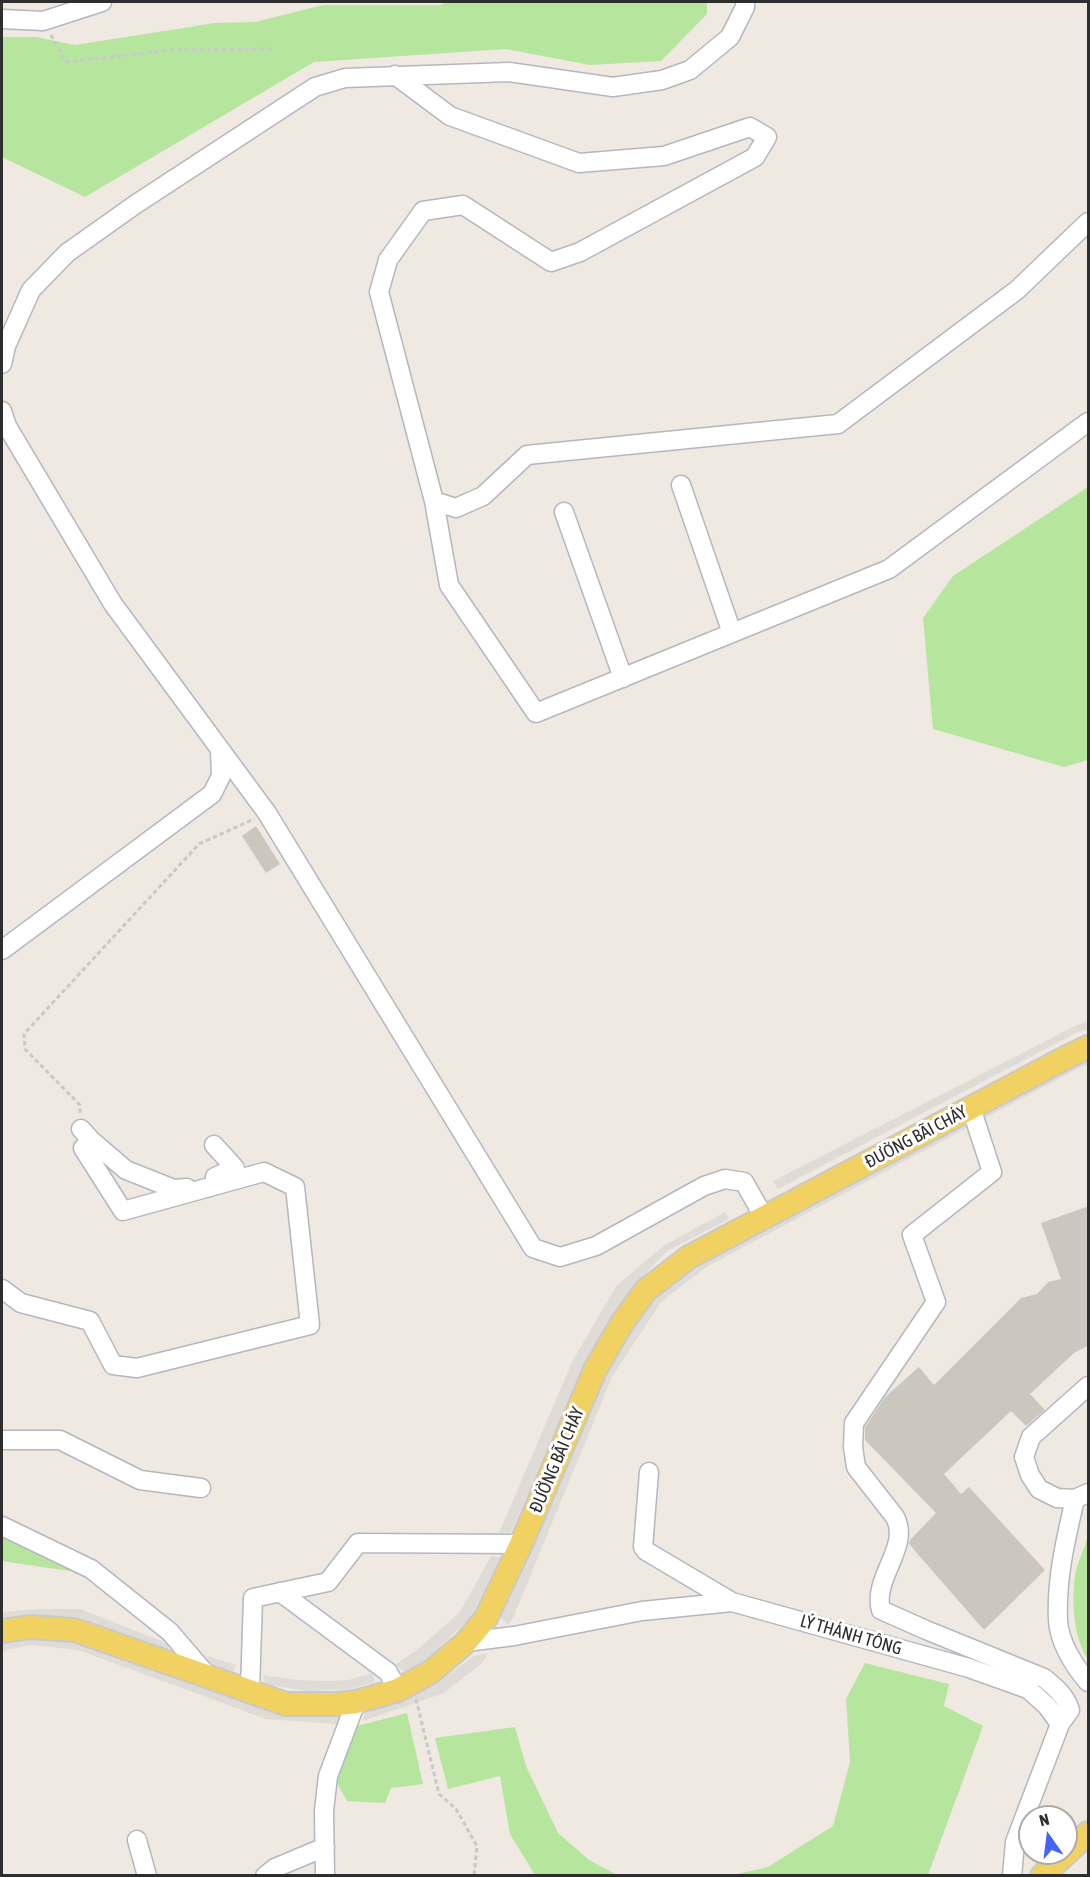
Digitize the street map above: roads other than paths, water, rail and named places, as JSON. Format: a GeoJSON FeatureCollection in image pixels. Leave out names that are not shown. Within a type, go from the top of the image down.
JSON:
{"type":"FeatureCollection","features":[{"type":"Feature","properties":{"kind":"main road","name":"ĐƯỜNG BÃI CHÁY"},"geometry":{"type":"LineString","coordinates":[[2,1631],[30,1627],[75,1630],[206,1674],[286,1704],[357,1702],[404,1687],[431,1672],[466,1642],[486,1618],[521,1544],[595,1370],[622,1323],[646,1290],[690,1257],[1089,1047]]}},
{"type":"Feature","properties":{"kind":"main road"},"geometry":{"type":"LineString","coordinates":[[1042,1875],[1089,1833]]}},
{"type":"Feature","properties":{"kind":"street"},"geometry":{"type":"LineString","coordinates":[[2,19],[43,21],[102,2]]}},
{"type":"Feature","properties":{"kind":"street"},"geometry":{"type":"LineString","coordinates":[[2,363],[6,346],[31,290],[67,253],[135,204],[315,87],[345,78],[509,72],[613,87],[662,80],[690,70],[730,37],[746,7],[745,2]]}},
{"type":"Feature","properties":{"kind":"street"},"geometry":{"type":"LineString","coordinates":[[395,75],[450,116],[579,162],[664,156],[750,127],[767,137],[755,157],[580,252],[551,262],[463,205],[423,211],[388,260],[379,292],[434,501],[449,585],[537,713],[889,569],[1089,422]]}},
{"type":"Feature","properties":{"kind":"street"},"geometry":{"type":"LineString","coordinates":[[434,501],[456,508],[483,496],[526,455],[838,424],[1017,290],[1089,222]]}},
{"type":"Feature","properties":{"kind":"street"},"geometry":{"type":"LineString","coordinates":[[3,421],[113,604],[267,813],[533,1248],[560,1257],[596,1246],[704,1186],[725,1179],[744,1182],[764,1217]]}},
{"type":"Feature","properties":{"kind":"street"},"geometry":{"type":"LineString","coordinates":[[681,485],[732,633]]}},
{"type":"Feature","properties":{"kind":"street"},"geometry":{"type":"LineString","coordinates":[[564,512],[623,678]]}},
{"type":"Feature","properties":{"kind":"street"},"geometry":{"type":"LineString","coordinates":[[2,950],[212,794],[221,776],[220,751]]}},
{"type":"Feature","properties":{"kind":"street"},"geometry":{"type":"LineString","coordinates":[[970,1108],[992,1172],[912,1235],[936,1302],[854,1423],[854,1447],[856,1467],[896,1517],[900,1526],[899,1537],[881,1591],[881,1610],[1044,1678],[1060,1691],[1067,1701],[1070,1710],[1060,1724],[1016,1842],[1012,1875]]}},
{"type":"Feature","properties":{"kind":"street"},"geometry":{"type":"LineString","coordinates":[[2,1289],[21,1303],[90,1321],[113,1365],[137,1368],[310,1325],[295,1187],[264,1172],[242,1172],[193,1187],[174,1190],[126,1170],[87,1135],[83,1148],[123,1210],[242,1172]]}},
{"type":"Feature","properties":{"kind":"street"},"geometry":{"type":"LineString","coordinates":[[214,1145],[242,1172]]}},
{"type":"Feature","properties":{"kind":"street"},"geometry":{"type":"LineString","coordinates":[[1089,1386],[1031,1437],[1024,1457],[1030,1475],[1039,1490],[1057,1498],[1082,1496],[1063,1550],[1058,1622],[1067,1650],[1081,1674],[1089,1682]]}},
{"type":"Feature","properties":{"kind":"street"},"geometry":{"type":"LineString","coordinates":[[2,1440],[60,1440],[140,1480],[201,1488]]}},
{"type":"Feature","properties":{"kind":"street"},"geometry":{"type":"LineString","coordinates":[[649,1473],[643,1547],[646,1551],[732,1602]]}},
{"type":"Feature","properties":{"kind":"street"},"geometry":{"type":"LineString","coordinates":[[2,1526],[91,1569],[170,1632],[206,1674]]}},
{"type":"Feature","properties":{"kind":"street"},"geometry":{"type":"LineString","coordinates":[[250,1690],[253,1598],[328,1582],[358,1543],[521,1544]]}},
{"type":"Feature","properties":{"kind":"street"},"geometry":{"type":"LineString","coordinates":[[280,1592],[388,1672],[404,1687]]}},
{"type":"Feature","properties":{"kind":"street","name":"LÝ THÁNH TÔNG"},"geometry":{"type":"LineString","coordinates":[[466,1642],[514,1636],[642,1611],[732,1602],[969,1668],[1028,1689],[1047,1706],[1060,1724]]}},
{"type":"Feature","properties":{"kind":"street"},"geometry":{"type":"LineString","coordinates":[[325,1875],[324,1811],[328,1776],[357,1702]]}},
{"type":"Feature","properties":{"kind":"street"},"geometry":{"type":"LineString","coordinates":[[137,1840],[147,1875]]}},
{"type":"Feature","properties":{"kind":"street"},"geometry":{"type":"LineString","coordinates":[[265,1875],[275,1868],[325,1847]]}}]}
